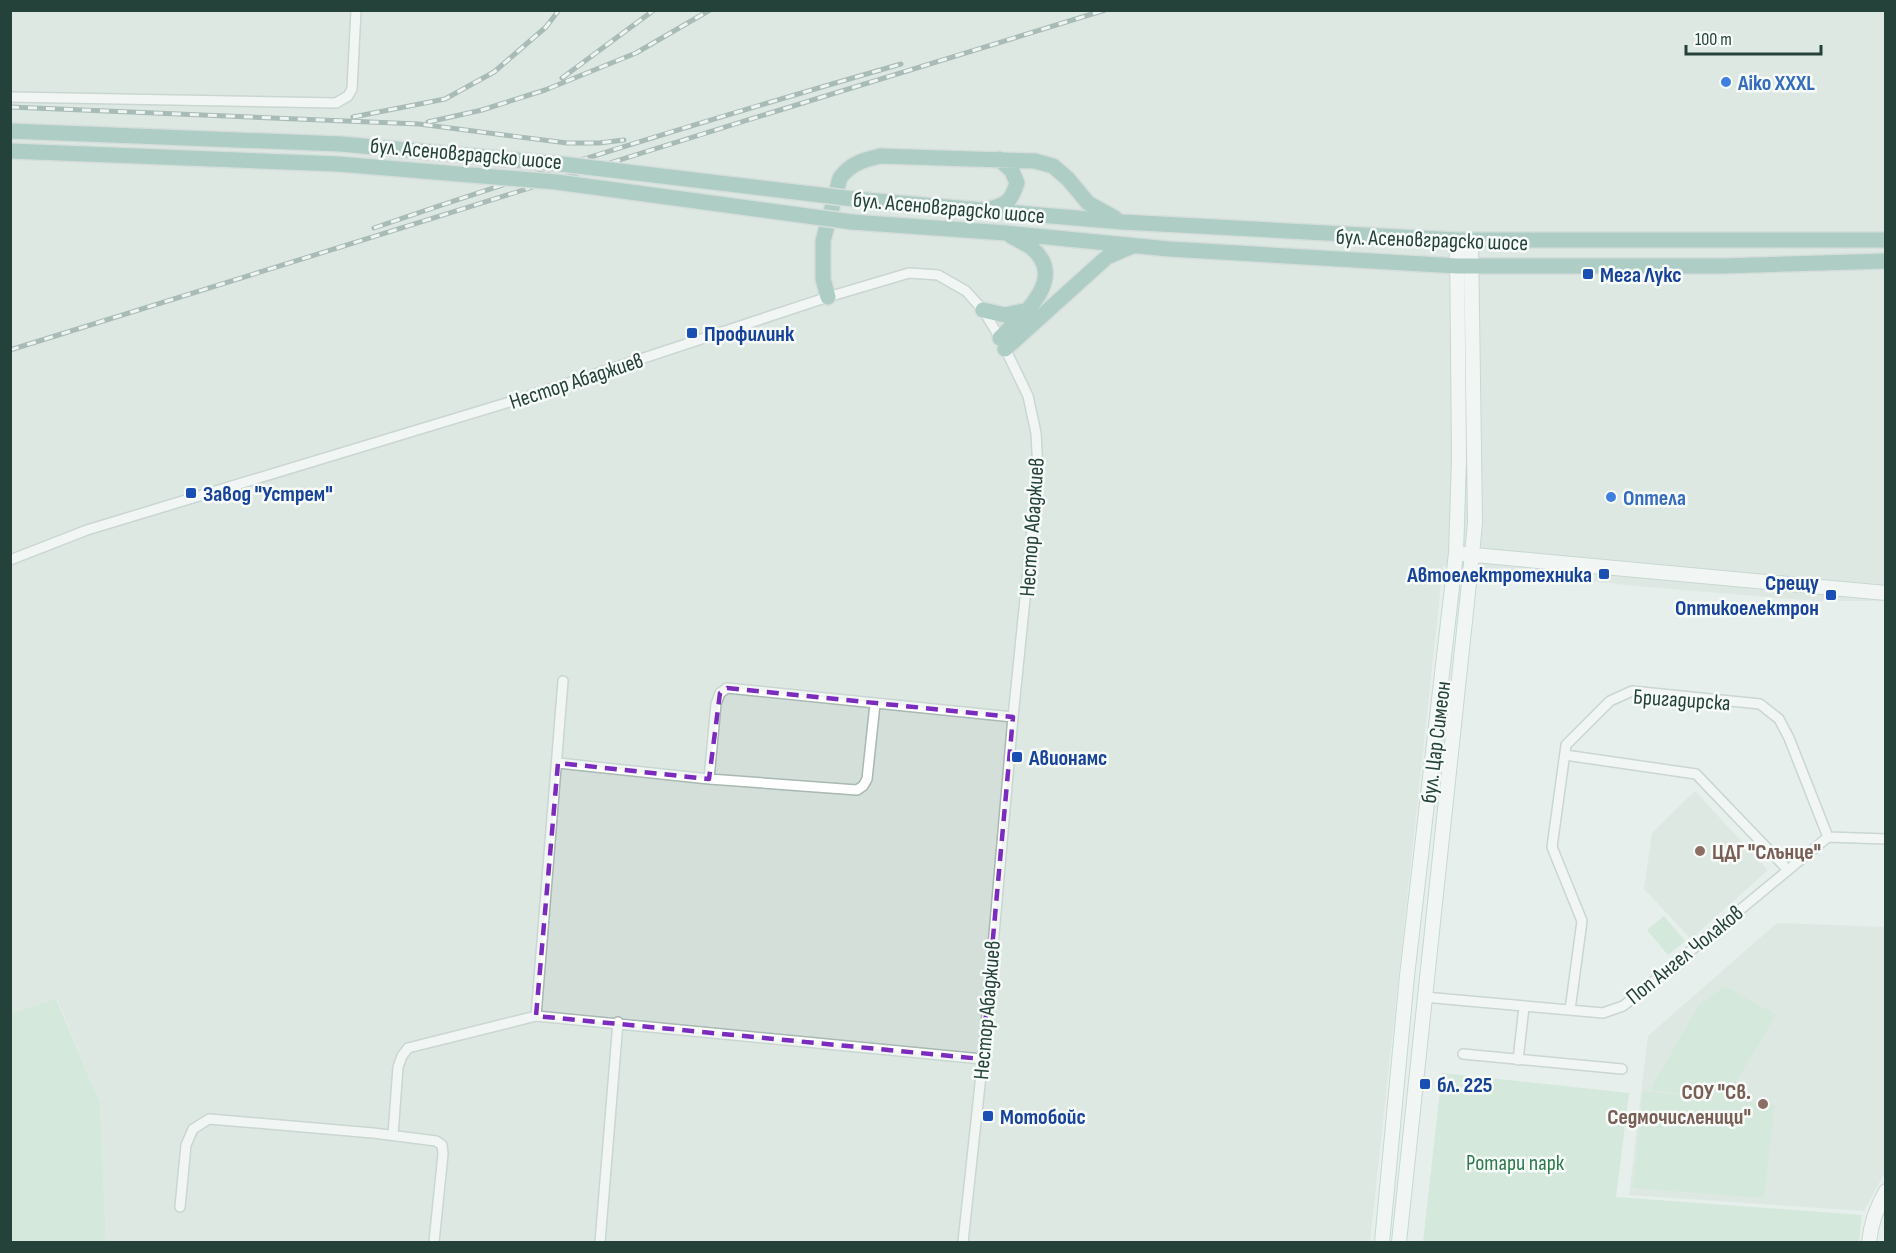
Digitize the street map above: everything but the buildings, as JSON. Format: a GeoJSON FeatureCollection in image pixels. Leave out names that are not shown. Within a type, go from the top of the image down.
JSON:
{"type":"FeatureCollection","features":[{"type":"Feature","properties":{"kind":"main road","name":"бул. Асеновградско шосе"},"geometry":{"type":"LineString","coordinates":[[10,131],[341,144],[561,164],[854,199],[1123,222],[1464,241],[1886,240]]}},
{"type":"Feature","properties":{"kind":"main road","name":"бул. Асеновградско шосе"},"geometry":{"type":"LineString","coordinates":[[10,151],[338,164],[556,182],[852,222],[1006,233],[1133,246],[1465,266],[1723,266],[1886,261]]}},
{"type":"Feature","properties":{"kind":"main road"},"geometry":{"type":"LineString","coordinates":[[828,297],[823,279],[823,241],[840,178],[855,164],[879,156],[1035,161],[1053,166],[1068,179],[1088,203],[1123,222]]}},
{"type":"Feature","properties":{"kind":"main road"},"geometry":{"type":"LineString","coordinates":[[984,210],[1004,205],[1013,194],[1017,183],[1012,171],[999,159]]}},
{"type":"Feature","properties":{"kind":"main road"},"geometry":{"type":"LineString","coordinates":[[1003,343],[1036,300],[1045,281],[1045,266],[1032,249],[1006,233]]}},
{"type":"Feature","properties":{"kind":"main road","name":"бул. Цар Симеон"},"geometry":{"type":"LineString","coordinates":[[1399,1242],[1472,555],[1474,511],[1464,241]]}},
{"type":"Feature","properties":{"kind":"main road"},"geometry":{"type":"LineString","coordinates":[[1003,343],[1107,257],[1133,246]]}},
{"type":"Feature","properties":{"kind":"main road","name":"бул. Цар Симеон"},"geometry":{"type":"LineString","coordinates":[[1382,1242],[1407,976],[1456,553],[1465,266]]}},
{"type":"Feature","properties":{"kind":"main road"},"geometry":{"type":"LineString","coordinates":[[983,310],[1005,315],[1028,310]]}},
{"type":"Feature","properties":{"kind":"main road"},"geometry":{"type":"LineString","coordinates":[[1456,553],[1886,593]]}},
{"type":"Feature","properties":{"kind":"main road"},"geometry":{"type":"LineString","coordinates":[[1869,1242],[1871,1224],[1878,1203],[1886,1191]]}},
{"type":"Feature","properties":{"kind":"street"},"geometry":{"type":"LineString","coordinates":[[10,97],[336,103],[348,96],[352,89],[356,10]]}},
{"type":"Feature","properties":{"kind":"street","name":"Нестор Абаджиев"},"geometry":{"type":"LineString","coordinates":[[10,560],[87,530],[526,397],[828,297],[909,273],[938,275],[966,291],[983,310],[1003,343],[1028,396],[1036,433],[1038,471],[963,1242]]}},
{"type":"Feature","properties":{"kind":"street"},"geometry":{"type":"LineString","coordinates":[[536,1016],[563,681]]}},
{"type":"Feature","properties":{"kind":"street"},"geometry":{"type":"LineString","coordinates":[[709,779],[716,704],[720,693],[727,688],[1013,717]]}},
{"type":"Feature","properties":{"kind":"street","name":"Бригадирска"},"geometry":{"type":"LineString","coordinates":[[1570,1010],[1582,921],[1552,847],[1566,745],[1610,701],[1632,691],[1760,704],[1779,719],[1789,738],[1827,837]]}},
{"type":"Feature","properties":{"kind":"street"},"geometry":{"type":"LineString","coordinates":[[558,763],[709,779],[857,790],[867,779],[875,704]]}},
{"type":"Feature","properties":{"kind":"street"},"geometry":{"type":"LineString","coordinates":[[1564,755],[1696,774],[1787,869]]}},
{"type":"Feature","properties":{"kind":"street"},"geometry":{"type":"LineString","coordinates":[[1827,837],[1886,839]]}},
{"type":"Feature","properties":{"kind":"street","name":"Поп Ангел Чолаков"},"geometry":{"type":"LineString","coordinates":[[1424,998],[1603,1013],[1623,1006],[1827,837]]}},
{"type":"Feature","properties":{"kind":"street"},"geometry":{"type":"LineString","coordinates":[[1518,1060],[1524,1007]]}},
{"type":"Feature","properties":{"kind":"street"},"geometry":{"type":"LineString","coordinates":[[393,1135],[398,1067],[408,1048],[536,1016],[982,1059]]}},
{"type":"Feature","properties":{"kind":"street"},"geometry":{"type":"LineString","coordinates":[[600,1242],[618,1023]]}},
{"type":"Feature","properties":{"kind":"street"},"geometry":{"type":"LineString","coordinates":[[1463,1054],[1622,1069]]}},
{"type":"Feature","properties":{"kind":"street"},"geometry":{"type":"LineString","coordinates":[[180,1207],[186,1145],[193,1129],[209,1119],[393,1135],[436,1141],[442,1145],[434,1242]]}},
{"type":"Feature","properties":{"kind":"highlighted area"},"geometry":{"type":"Polygon","coordinates":[[[727,688],[1013,717],[982,1059],[536,1016],[558,763],[709,779],[720,693],[727,688]]]}},
{"type":"Feature","properties":{"kind":"shaded area"},"geometry":{"type":"Polygon","coordinates":[[[11,11],[1885,11],[1885,601],[1817,601],[1646,587],[1443,566],[1370,1242],[106,1242],[100,1103],[57,999],[10,1013],[11,11]]]}},
{"type":"Feature","properties":{"kind":"shaded area","name":"ЦДГ \"Слънце\""},"geometry":{"type":"Polygon","coordinates":[[[1695,791],[1768,870],[1691,939],[1644,889],[1652,833],[1695,791]]]}},
{"type":"Feature","properties":{"kind":"shaded area","name":"СОУ \"Св. Седмочисленици\""},"geometry":{"type":"Polygon","coordinates":[[[1777,923],[1885,927],[1885,1172],[1864,1211],[1629,1195],[1648,1036],[1777,923]]]}},
{"type":"Feature","properties":{"kind":"green space"},"geometry":{"type":"Polygon","coordinates":[[[1664,916],[1685,941],[1668,955],[1647,930],[1664,916]]]}},
{"type":"Feature","properties":{"kind":"green space"},"geometry":{"type":"Polygon","coordinates":[[[1725,986],[1776,1015],[1726,1099],[1650,1090],[1699,1005],[1725,986]]]}},
{"type":"Feature","properties":{"kind":"green space"},"geometry":{"type":"Polygon","coordinates":[[[56,999],[100,1103],[106,1242],[11,1242],[11,1013],[56,999]]]}},
{"type":"Feature","properties":{"kind":"green space","name":"Ротари парк"},"geometry":{"type":"Polygon","coordinates":[[[1442,1073],[1629,1093],[1616,1197],[1862,1215],[1859,1242],[1423,1242],[1442,1073]]]}},
{"type":"Feature","properties":{"kind":"green space"},"geometry":{"type":"Polygon","coordinates":[[[1643,1091],[1775,1105],[1764,1198],[1633,1188],[1643,1091]]]}},
{"type":"Feature","properties":{"kind":"railway"},"geometry":{"type":"LineString","coordinates":[[353,117],[445,99],[494,72],[546,27],[559,10]]}},
{"type":"Feature","properties":{"kind":"railway"},"geometry":{"type":"LineString","coordinates":[[562,78],[654,10]]}},
{"type":"Feature","properties":{"kind":"railway"},"geometry":{"type":"LineString","coordinates":[[428,122],[482,110],[545,90],[636,53],[710,10]]}},
{"type":"Feature","properties":{"kind":"railway"},"geometry":{"type":"LineString","coordinates":[[10,350],[1105,10]]}},
{"type":"Feature","properties":{"kind":"railway"},"geometry":{"type":"LineString","coordinates":[[374,228],[636,143],[901,64]]}},
{"type":"Feature","properties":{"kind":"railway"},"geometry":{"type":"LineString","coordinates":[[10,107],[419,124],[567,143],[624,140]]}},
{"type":"Feature","properties":{"kind":"place","name":"Aiko XXXL"},"geometry":{"type":"Point","coordinates":[1726,82]}},
{"type":"Feature","properties":{"kind":"place","name":"Мега Лукс"},"geometry":{"type":"Point","coordinates":[1588,274]}},
{"type":"Feature","properties":{"kind":"place","name":"Профилинк"},"geometry":{"type":"Point","coordinates":[692,333]}},
{"type":"Feature","properties":{"kind":"place","name":"Завод \"Устрем\""},"geometry":{"type":"Point","coordinates":[191,493]}},
{"type":"Feature","properties":{"kind":"place","name":"Оптела"},"geometry":{"type":"Point","coordinates":[1611,497]}},
{"type":"Feature","properties":{"kind":"place","name":"Автоелектротехника"},"geometry":{"type":"Point","coordinates":[1604,574]}},
{"type":"Feature","properties":{"kind":"place","name":"Срещу Оптикоелектрон"},"geometry":{"type":"Point","coordinates":[1831,595]}},
{"type":"Feature","properties":{"kind":"place","name":"Авионамс"},"geometry":{"type":"Point","coordinates":[1017,757]}},
{"type":"Feature","properties":{"kind":"place","name":"ЦДГ \"Слънце\""},"geometry":{"type":"Point","coordinates":[1700,851]}},
{"type":"Feature","properties":{"kind":"place","name":"бл. 225"},"geometry":{"type":"Point","coordinates":[1425,1084]}},
{"type":"Feature","properties":{"kind":"place","name":"СОУ \"Св. Седмочисленици\""},"geometry":{"type":"Point","coordinates":[1763,1104]}},
{"type":"Feature","properties":{"kind":"place","name":"Мотобойс"},"geometry":{"type":"Point","coordinates":[988,1116]}}]}
